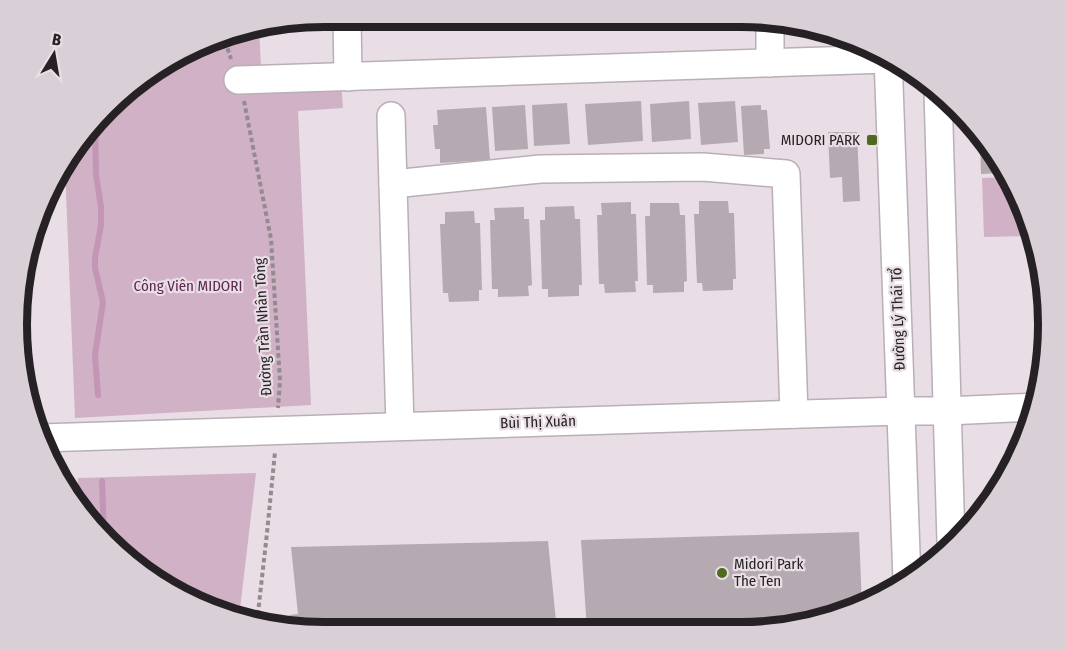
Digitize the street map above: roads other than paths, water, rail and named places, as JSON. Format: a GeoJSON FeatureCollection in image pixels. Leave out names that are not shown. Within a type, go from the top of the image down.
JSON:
{"type":"FeatureCollection","features":[{"type":"Feature","properties":{"kind":"street"},"geometry":{"type":"LineString","coordinates":[[347,27],[348,76]]}},
{"type":"Feature","properties":{"kind":"street"},"geometry":{"type":"LineString","coordinates":[[770,29],[770,63]]}},
{"type":"Feature","properties":{"kind":"street"},"geometry":{"type":"LineString","coordinates":[[238,80],[873,59]]}},
{"type":"Feature","properties":{"kind":"street","name":"Đường Lý Thái Tổ"},"geometry":{"type":"LineString","coordinates":[[888,67],[907,572]]}},
{"type":"Feature","properties":{"kind":"street"},"geometry":{"type":"LineString","coordinates":[[938,102],[951,535]]}},
{"type":"Feature","properties":{"kind":"street"},"geometry":{"type":"LineString","coordinates":[[391,116],[400,426]]}},
{"type":"Feature","properties":{"kind":"street"},"geometry":{"type":"LineString","coordinates":[[393,184],[540,169],[703,167],[786,174],[794,414]]}},
{"type":"Feature","properties":{"kind":"street","name":"Bùi Thị Xuân"},"geometry":{"type":"LineString","coordinates":[[50,438],[1026,407]]}},
{"type":"Feature","properties":{"kind":"waterway"},"geometry":{"type":"LineString","coordinates":[[95,135],[96,175],[101,225],[95,268],[103,302],[95,355],[98,395]]}},
{"type":"Feature","properties":{"kind":"waterway"},"geometry":{"type":"LineString","coordinates":[[102,481],[104,524]]}},
{"type":"Feature","properties":{"kind":"place","name":"MIDORI PARK"},"geometry":{"type":"Point","coordinates":[872,140]}},
{"type":"Feature","properties":{"kind":"place","name":"Midori Park The Ten"},"geometry":{"type":"Point","coordinates":[722,573]}},
{"type":"Feature","properties":{"kind":"park label","name":"Công Viên MIDORI"},"geometry":{"type":"Point","coordinates":[188,286]}}]}
